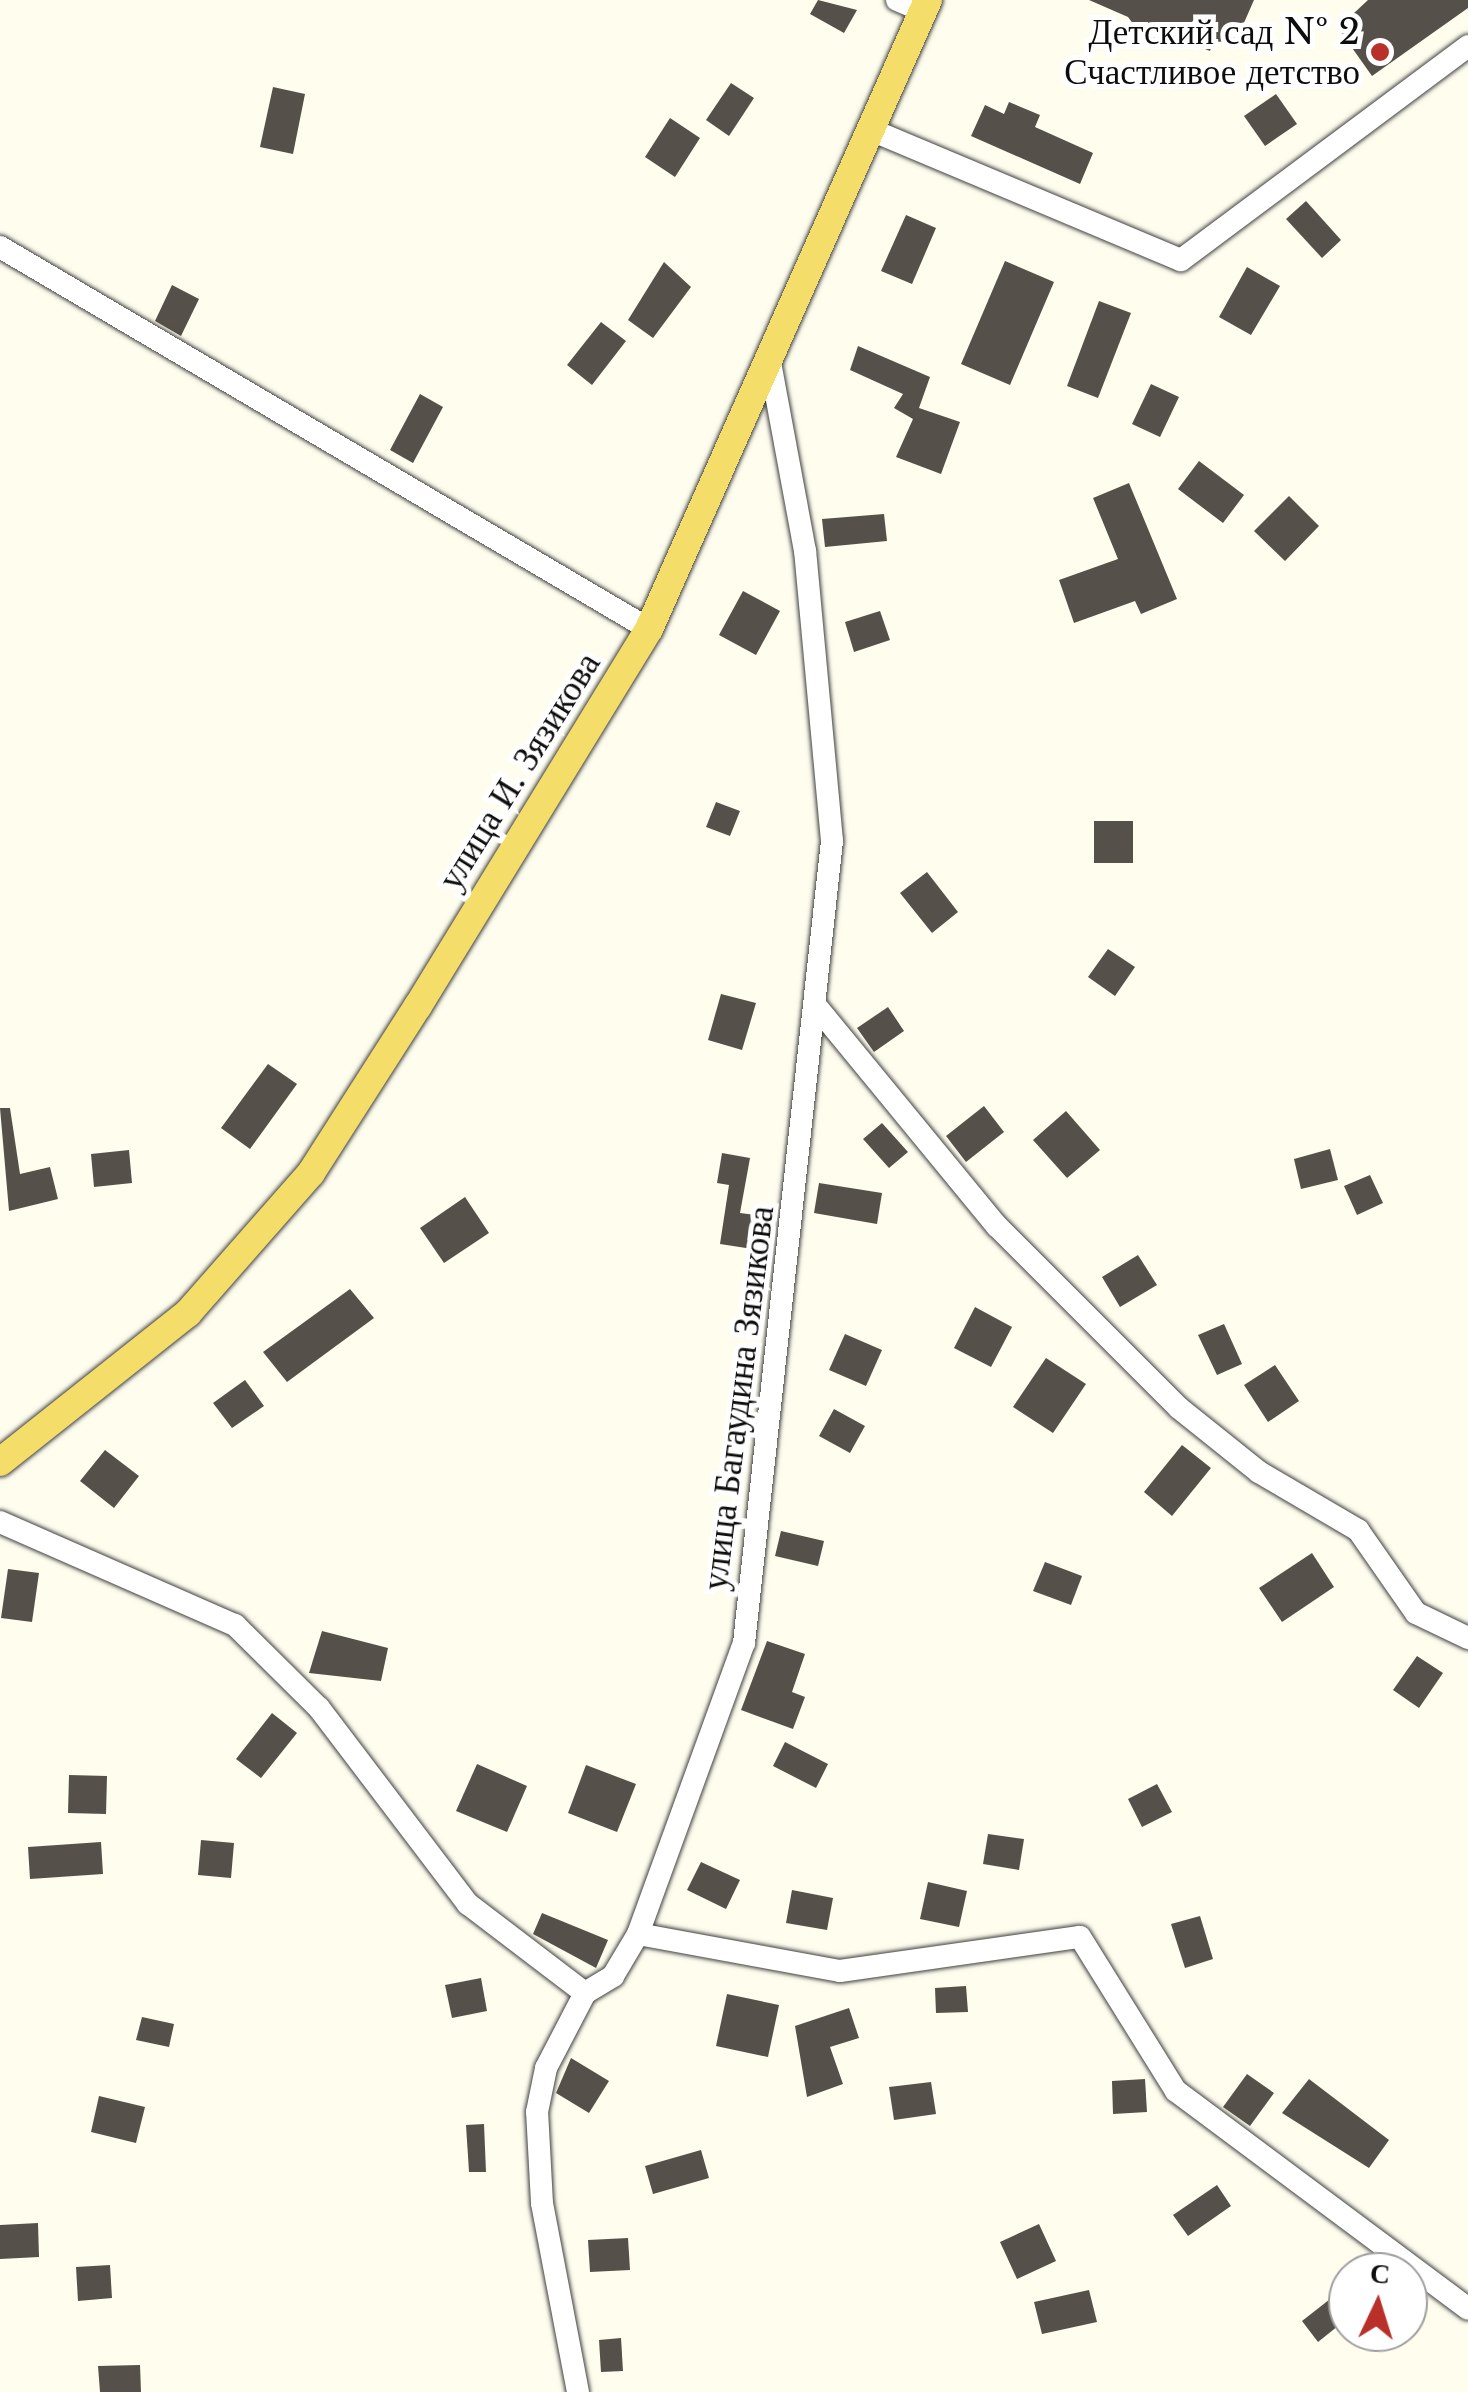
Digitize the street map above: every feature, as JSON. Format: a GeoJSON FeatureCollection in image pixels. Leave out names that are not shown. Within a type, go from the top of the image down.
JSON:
{"type":"FeatureCollection","features":[{"type":"Feature","properties":{"kind":"main road","name":"улица И. Зязикова"},"geometry":{"type":"LineString","coordinates":[[0,1462],[188,1313],[310,1173],[649,629],[770,364],[916,4]]}},
{"type":"Feature","properties":{"kind":"street"},"geometry":{"type":"LineString","coordinates":[[868,129],[1181,260],[1468,46]]}},
{"type":"Feature","properties":{"kind":"street"},"geometry":{"type":"LineString","coordinates":[[0,247],[649,629]]}},
{"type":"Feature","properties":{"kind":"street","name":"улица Багаудина Зязикова"},"geometry":{"type":"LineString","coordinates":[[578,2392],[536,2150],[546,2068],[584,1994],[613,1976],[638,1934],[744,1643],[832,841],[824,723],[770,364]]}},
{"type":"Feature","properties":{"kind":"street"},"geometry":{"type":"LineString","coordinates":[[816,1006],[997,1226],[1179,1408],[1259,1472],[1358,1530],[1416,1613],[1468,1638]]}},
{"type":"Feature","properties":{"kind":"street"},"geometry":{"type":"LineString","coordinates":[[0,1522],[235,1624],[330,1722],[468,1904],[584,1994]]}},
{"type":"Feature","properties":{"kind":"street"},"geometry":{"type":"LineString","coordinates":[[638,1934],[840,1971],[1080,1937],[1176,2091],[1468,2309]]}},
{"type":"Feature","properties":{"kind":"building"},"geometry":{"type":"Polygon","coordinates":[[[818,0],[857,10],[844,33],[810,14],[818,0]]]}},
{"type":"Feature","properties":{"kind":"building"},"geometry":{"type":"Polygon","coordinates":[[[1089,0],[1254,0],[1236,41],[1213,42],[1210,51],[1175,37],[1146,41],[1128,17],[1089,0]]]}},
{"type":"Feature","properties":{"kind":"building","name":"Детский сад № 2 Счастливое детство"},"geometry":{"type":"Polygon","coordinates":[[[1368,0],[1468,0],[1468,8],[1372,76],[1338,28],[1368,0]]]}},
{"type":"Feature","properties":{"kind":"building"},"geometry":{"type":"Polygon","coordinates":[[[731,83],[754,98],[729,136],[706,120],[731,83]]]}},
{"type":"Feature","properties":{"kind":"building"},"geometry":{"type":"Polygon","coordinates":[[[273,87],[305,94],[293,154],[260,147],[273,87]]]}},
{"type":"Feature","properties":{"kind":"building"},"geometry":{"type":"Polygon","coordinates":[[[1276,94],[1297,124],[1265,146],[1244,116],[1276,94]]]}},
{"type":"Feature","properties":{"kind":"building"},"geometry":{"type":"Polygon","coordinates":[[[1009,102],[1040,115],[1035,127],[1093,153],[1080,184],[971,136],[985,105],[1004,114],[1009,102]]]}},
{"type":"Feature","properties":{"kind":"building"},"geometry":{"type":"Polygon","coordinates":[[[670,118],[700,138],[675,177],[645,157],[670,118]]]}},
{"type":"Feature","properties":{"kind":"building"},"geometry":{"type":"Polygon","coordinates":[[[1306,201],[1341,240],[1322,258],[1286,219],[1306,201]]]}},
{"type":"Feature","properties":{"kind":"building"},"geometry":{"type":"Polygon","coordinates":[[[906,215],[936,228],[912,284],[881,271],[906,215]]]}},
{"type":"Feature","properties":{"kind":"building"},"geometry":{"type":"Polygon","coordinates":[[[1005,261],[1054,282],[1010,385],[961,364],[1005,261]]]}},
{"type":"Feature","properties":{"kind":"building"},"geometry":{"type":"Polygon","coordinates":[[[664,262],[691,287],[653,338],[628,320],[664,262]]]}},
{"type":"Feature","properties":{"kind":"building"},"geometry":{"type":"Polygon","coordinates":[[[1247,267],[1280,286],[1251,335],[1219,317],[1247,267]]]}},
{"type":"Feature","properties":{"kind":"building"},"geometry":{"type":"Polygon","coordinates":[[[172,285],[199,299],[181,336],[155,321],[172,285]]]}},
{"type":"Feature","properties":{"kind":"building"},"geometry":{"type":"Polygon","coordinates":[[[1099,301],[1131,313],[1098,398],[1067,386],[1099,301]]]}},
{"type":"Feature","properties":{"kind":"building"},"geometry":{"type":"Polygon","coordinates":[[[601,322],[626,341],[592,385],[567,365],[601,322]]]}},
{"type":"Feature","properties":{"kind":"building"},"geometry":{"type":"Polygon","coordinates":[[[858,346],[930,377],[919,408],[960,422],[941,474],[896,457],[913,419],[894,408],[903,394],[850,370],[858,346]]]}},
{"type":"Feature","properties":{"kind":"building"},"geometry":{"type":"Polygon","coordinates":[[[1151,384],[1179,397],[1160,437],[1132,424],[1151,384]]]}},
{"type":"Feature","properties":{"kind":"building"},"geometry":{"type":"Polygon","coordinates":[[[420,394],[443,407],[413,463],[390,450],[420,394]]]}},
{"type":"Feature","properties":{"kind":"building"},"geometry":{"type":"Polygon","coordinates":[[[1199,461],[1244,495],[1223,523],[1178,489],[1199,461]]]}},
{"type":"Feature","properties":{"kind":"building"},"geometry":{"type":"Polygon","coordinates":[[[1129,483],[1177,599],[1141,614],[1135,601],[1074,623],[1059,580],[1118,559],[1093,498],[1129,483]]]}},
{"type":"Feature","properties":{"kind":"building"},"geometry":{"type":"Polygon","coordinates":[[[1289,496],[1319,526],[1285,561],[1254,531],[1289,496]]]}},
{"type":"Feature","properties":{"kind":"building"},"geometry":{"type":"Polygon","coordinates":[[[884,514],[887,541],[825,547],[822,519],[884,514]]]}},
{"type":"Feature","properties":{"kind":"building"},"geometry":{"type":"Polygon","coordinates":[[[743,591],[780,611],[756,655],[719,635],[743,591]]]}},
{"type":"Feature","properties":{"kind":"building"},"geometry":{"type":"Polygon","coordinates":[[[880,611],[890,640],[854,652],[845,622],[880,611]]]}},
{"type":"Feature","properties":{"kind":"building"},"geometry":{"type":"Polygon","coordinates":[[[716,802],[740,811],[730,836],[706,827],[716,802]]]}},
{"type":"Feature","properties":{"kind":"building"},"geometry":{"type":"Polygon","coordinates":[[[1094,821],[1133,821],[1133,863],[1094,863],[1094,821]]]}},
{"type":"Feature","properties":{"kind":"building"},"geometry":{"type":"Polygon","coordinates":[[[927,872],[958,912],[932,933],[900,893],[927,872]]]}},
{"type":"Feature","properties":{"kind":"building"},"geometry":{"type":"Polygon","coordinates":[[[1108,949],[1135,967],[1115,996],[1088,977],[1108,949]]]}},
{"type":"Feature","properties":{"kind":"building"},"geometry":{"type":"Polygon","coordinates":[[[721,994],[756,1003],[742,1050],[708,1040],[721,994]]]}},
{"type":"Feature","properties":{"kind":"building"},"geometry":{"type":"Polygon","coordinates":[[[888,1007],[904,1031],[874,1052],[857,1028],[888,1007]]]}},
{"type":"Feature","properties":{"kind":"building"},"geometry":{"type":"Polygon","coordinates":[[[268,1064],[297,1084],[250,1149],[221,1128],[268,1064]]]}},
{"type":"Feature","properties":{"kind":"building"},"geometry":{"type":"Polygon","coordinates":[[[984,1106],[1004,1132],[966,1162],[946,1136],[984,1106]]]}},
{"type":"Feature","properties":{"kind":"building"},"geometry":{"type":"Polygon","coordinates":[[[0,1108],[10,1108],[20,1174],[50,1167],[58,1199],[9,1211],[0,1108]]]}},
{"type":"Feature","properties":{"kind":"building"},"geometry":{"type":"Polygon","coordinates":[[[1066,1111],[1100,1150],[1067,1178],[1033,1140],[1066,1111]]]}},
{"type":"Feature","properties":{"kind":"building"},"geometry":{"type":"Polygon","coordinates":[[[882,1123],[908,1152],[889,1168],[863,1139],[882,1123]]]}},
{"type":"Feature","properties":{"kind":"building"},"geometry":{"type":"Polygon","coordinates":[[[1330,1149],[1338,1180],[1301,1189],[1294,1159],[1330,1149]]]}},
{"type":"Feature","properties":{"kind":"building"},"geometry":{"type":"Polygon","coordinates":[[[129,1150],[132,1183],[94,1187],[91,1154],[129,1150]]]}},
{"type":"Feature","properties":{"kind":"building"},"geometry":{"type":"Polygon","coordinates":[[[722,1153],[750,1158],[740,1213],[764,1216],[759,1250],[720,1244],[729,1185],[717,1183],[722,1153]]]}},
{"type":"Feature","properties":{"kind":"building"},"geometry":{"type":"Polygon","coordinates":[[[1370,1175],[1383,1203],[1357,1215],[1344,1186],[1370,1175]]]}},
{"type":"Feature","properties":{"kind":"building"},"geometry":{"type":"Polygon","coordinates":[[[819,1183],[882,1193],[877,1224],[814,1213],[819,1183]]]}},
{"type":"Feature","properties":{"kind":"building"},"geometry":{"type":"Polygon","coordinates":[[[465,1197],[489,1233],[444,1263],[420,1228],[465,1197]]]}},
{"type":"Feature","properties":{"kind":"building"},"geometry":{"type":"Polygon","coordinates":[[[1138,1255],[1157,1285],[1120,1307],[1102,1277],[1138,1255]]]}},
{"type":"Feature","properties":{"kind":"building"},"geometry":{"type":"Polygon","coordinates":[[[350,1289],[374,1318],[287,1382],[263,1352],[350,1289]]]}},
{"type":"Feature","properties":{"kind":"building"},"geometry":{"type":"Polygon","coordinates":[[[975,1307],[1012,1327],[991,1367],[954,1348],[975,1307]]]}},
{"type":"Feature","properties":{"kind":"building"},"geometry":{"type":"Polygon","coordinates":[[[1224,1324],[1242,1364],[1217,1375],[1198,1335],[1224,1324]]]}},
{"type":"Feature","properties":{"kind":"building"},"geometry":{"type":"Polygon","coordinates":[[[845,1334],[882,1350],[866,1386],[829,1370],[845,1334]]]}},
{"type":"Feature","properties":{"kind":"building"},"geometry":{"type":"Polygon","coordinates":[[[1046,1358],[1086,1384],[1053,1433],[1013,1407],[1046,1358]]]}},
{"type":"Feature","properties":{"kind":"building"},"geometry":{"type":"Polygon","coordinates":[[[1275,1365],[1299,1401],[1268,1422],[1244,1385],[1275,1365]]]}},
{"type":"Feature","properties":{"kind":"building"},"geometry":{"type":"Polygon","coordinates":[[[245,1380],[264,1406],[232,1428],[213,1403],[245,1380]]]}},
{"type":"Feature","properties":{"kind":"building"},"geometry":{"type":"Polygon","coordinates":[[[834,1409],[865,1426],[850,1453],[819,1436],[834,1409]]]}},
{"type":"Feature","properties":{"kind":"building"},"geometry":{"type":"Polygon","coordinates":[[[1182,1445],[1211,1468],[1172,1516],[1144,1492],[1182,1445]]]}},
{"type":"Feature","properties":{"kind":"building"},"geometry":{"type":"Polygon","coordinates":[[[105,1450],[139,1476],[114,1508],[80,1481],[105,1450]]]}},
{"type":"Feature","properties":{"kind":"building"},"geometry":{"type":"Polygon","coordinates":[[[781,1531],[824,1541],[818,1566],[775,1556],[781,1531]]]}},
{"type":"Feature","properties":{"kind":"building"},"geometry":{"type":"Polygon","coordinates":[[[1312,1553],[1334,1587],[1282,1622],[1259,1588],[1312,1553]]]}},
{"type":"Feature","properties":{"kind":"building"},"geometry":{"type":"Polygon","coordinates":[[[1045,1562],[1082,1576],[1071,1605],[1033,1591],[1045,1562]]]}},
{"type":"Feature","properties":{"kind":"building"},"geometry":{"type":"Polygon","coordinates":[[[8,1569],[39,1573],[32,1622],[1,1618],[8,1569]]]}},
{"type":"Feature","properties":{"kind":"building"},"geometry":{"type":"Polygon","coordinates":[[[322,1631],[388,1648],[381,1681],[309,1673],[322,1631]]]}},
{"type":"Feature","properties":{"kind":"building"},"geometry":{"type":"Polygon","coordinates":[[[767,1641],[805,1654],[792,1692],[805,1697],[793,1729],[741,1710],[767,1641]]]}},
{"type":"Feature","properties":{"kind":"building"},"geometry":{"type":"Polygon","coordinates":[[[1417,1656],[1443,1673],[1419,1708],[1393,1690],[1417,1656]]]}},
{"type":"Feature","properties":{"kind":"building"},"geometry":{"type":"Polygon","coordinates":[[[272,1713],[297,1733],[261,1778],[236,1759],[272,1713]]]}},
{"type":"Feature","properties":{"kind":"building"},"geometry":{"type":"Polygon","coordinates":[[[785,1742],[828,1764],[816,1788],[773,1766],[785,1742]]]}},
{"type":"Feature","properties":{"kind":"building"},"geometry":{"type":"Polygon","coordinates":[[[477,1764],[527,1786],[507,1832],[456,1811],[477,1764]]]}},
{"type":"Feature","properties":{"kind":"building"},"geometry":{"type":"Polygon","coordinates":[[[586,1765],[636,1784],[617,1832],[568,1813],[586,1765]]]}},
{"type":"Feature","properties":{"kind":"building"},"geometry":{"type":"Polygon","coordinates":[[[69,1775],[107,1776],[106,1814],[68,1813],[69,1775]]]}},
{"type":"Feature","properties":{"kind":"building"},"geometry":{"type":"Polygon","coordinates":[[[1157,1784],[1172,1812],[1142,1827],[1128,1799],[1157,1784]]]}},
{"type":"Feature","properties":{"kind":"building"},"geometry":{"type":"Polygon","coordinates":[[[988,1834],[1024,1839],[1019,1870],[983,1864],[988,1834]]]}},
{"type":"Feature","properties":{"kind":"building"},"geometry":{"type":"Polygon","coordinates":[[[201,1840],[234,1843],[231,1878],[198,1875],[201,1840]]]}},
{"type":"Feature","properties":{"kind":"building"},"geometry":{"type":"Polygon","coordinates":[[[101,1842],[103,1874],[30,1879],[28,1847],[101,1842]]]}},
{"type":"Feature","properties":{"kind":"building"},"geometry":{"type":"Polygon","coordinates":[[[701,1862],[740,1880],[726,1909],[687,1890],[701,1862]]]}},
{"type":"Feature","properties":{"kind":"building"},"geometry":{"type":"Polygon","coordinates":[[[928,1882],[967,1891],[959,1927],[920,1919],[928,1882]]]}},
{"type":"Feature","properties":{"kind":"building"},"geometry":{"type":"Polygon","coordinates":[[[792,1890],[833,1898],[827,1930],[786,1923],[792,1890]]]}},
{"type":"Feature","properties":{"kind":"building"},"geometry":{"type":"Polygon","coordinates":[[[542,1913],[608,1940],[596,1968],[533,1934],[542,1913]]]}},
{"type":"Feature","properties":{"kind":"building"},"geometry":{"type":"Polygon","coordinates":[[[1200,1916],[1213,1959],[1185,1968],[1171,1924],[1200,1916]]]}},
{"type":"Feature","properties":{"kind":"building"},"geometry":{"type":"Polygon","coordinates":[[[481,1978],[487,2011],[452,2018],[445,1985],[481,1978]]]}},
{"type":"Feature","properties":{"kind":"building"},"geometry":{"type":"Polygon","coordinates":[[[966,1986],[968,2012],[936,2013],[935,1988],[966,1986]]]}},
{"type":"Feature","properties":{"kind":"building"},"geometry":{"type":"Polygon","coordinates":[[[727,1994],[779,2005],[768,2057],[716,2046],[727,1994]]]}},
{"type":"Feature","properties":{"kind":"building"},"geometry":{"type":"Polygon","coordinates":[[[849,2008],[859,2038],[830,2047],[843,2084],[807,2097],[795,2026],[849,2008]]]}},
{"type":"Feature","properties":{"kind":"building"},"geometry":{"type":"Polygon","coordinates":[[[142,2017],[174,2024],[169,2047],[136,2040],[142,2017]]]}},
{"type":"Feature","properties":{"kind":"building"},"geometry":{"type":"Polygon","coordinates":[[[571,2058],[609,2081],[589,2113],[556,2093],[571,2058]]]}},
{"type":"Feature","properties":{"kind":"building"},"geometry":{"type":"Polygon","coordinates":[[[1247,2074],[1274,2093],[1250,2126],[1223,2107],[1247,2074]]]}},
{"type":"Feature","properties":{"kind":"building"},"geometry":{"type":"Polygon","coordinates":[[[1145,2079],[1147,2112],[1113,2114],[1112,2081],[1145,2079]]]}},
{"type":"Feature","properties":{"kind":"building"},"geometry":{"type":"Polygon","coordinates":[[[1309,2079],[1389,2140],[1369,2168],[1282,2113],[1309,2079]]]}},
{"type":"Feature","properties":{"kind":"building"},"geometry":{"type":"Polygon","coordinates":[[[931,2082],[936,2114],[894,2120],[889,2087],[931,2082]]]}},
{"type":"Feature","properties":{"kind":"building"},"geometry":{"type":"Polygon","coordinates":[[[99,2096],[145,2107],[136,2143],[91,2132],[99,2096]]]}},
{"type":"Feature","properties":{"kind":"building"},"geometry":{"type":"Polygon","coordinates":[[[484,2124],[486,2172],[469,2172],[466,2125],[484,2124]]]}},
{"type":"Feature","properties":{"kind":"building"},"geometry":{"type":"Polygon","coordinates":[[[701,2150],[709,2178],[653,2194],[645,2166],[701,2150]]]}},
{"type":"Feature","properties":{"kind":"building"},"geometry":{"type":"Polygon","coordinates":[[[1217,2185],[1231,2206],[1188,2236],[1173,2215],[1217,2185]]]}},
{"type":"Feature","properties":{"kind":"building"},"geometry":{"type":"Polygon","coordinates":[[[38,2223],[39,2257],[0,2259],[0,2225],[38,2223]]]}},
{"type":"Feature","properties":{"kind":"building"},"geometry":{"type":"Polygon","coordinates":[[[1039,2224],[1056,2261],[1017,2279],[1000,2242],[1039,2224]]]}},
{"type":"Feature","properties":{"kind":"building"},"geometry":{"type":"Polygon","coordinates":[[[628,2238],[630,2270],[590,2272],[588,2240],[628,2238]]]}},
{"type":"Feature","properties":{"kind":"building"},"geometry":{"type":"Polygon","coordinates":[[[110,2265],[112,2298],[78,2301],[76,2267],[110,2265]]]}},
{"type":"Feature","properties":{"kind":"building"},"geometry":{"type":"Polygon","coordinates":[[[1089,2290],[1097,2322],[1042,2334],[1034,2302],[1089,2290]]]}},
{"type":"Feature","properties":{"kind":"building"},"geometry":{"type":"Polygon","coordinates":[[[1328,2301],[1328,2334],[1318,2342],[1302,2321],[1328,2301]]]}},
{"type":"Feature","properties":{"kind":"building"},"geometry":{"type":"Polygon","coordinates":[[[621,2338],[623,2371],[601,2372],[599,2340],[621,2338]]]}},
{"type":"Feature","properties":{"kind":"building"},"geometry":{"type":"Polygon","coordinates":[[[140,2365],[141,2392],[100,2392],[98,2366],[140,2365]]]}},
{"type":"Feature","properties":{"kind":"place","name":"Детский сад № 2 Счастливое детство"},"geometry":{"type":"Point","coordinates":[1380,52]}}]}
